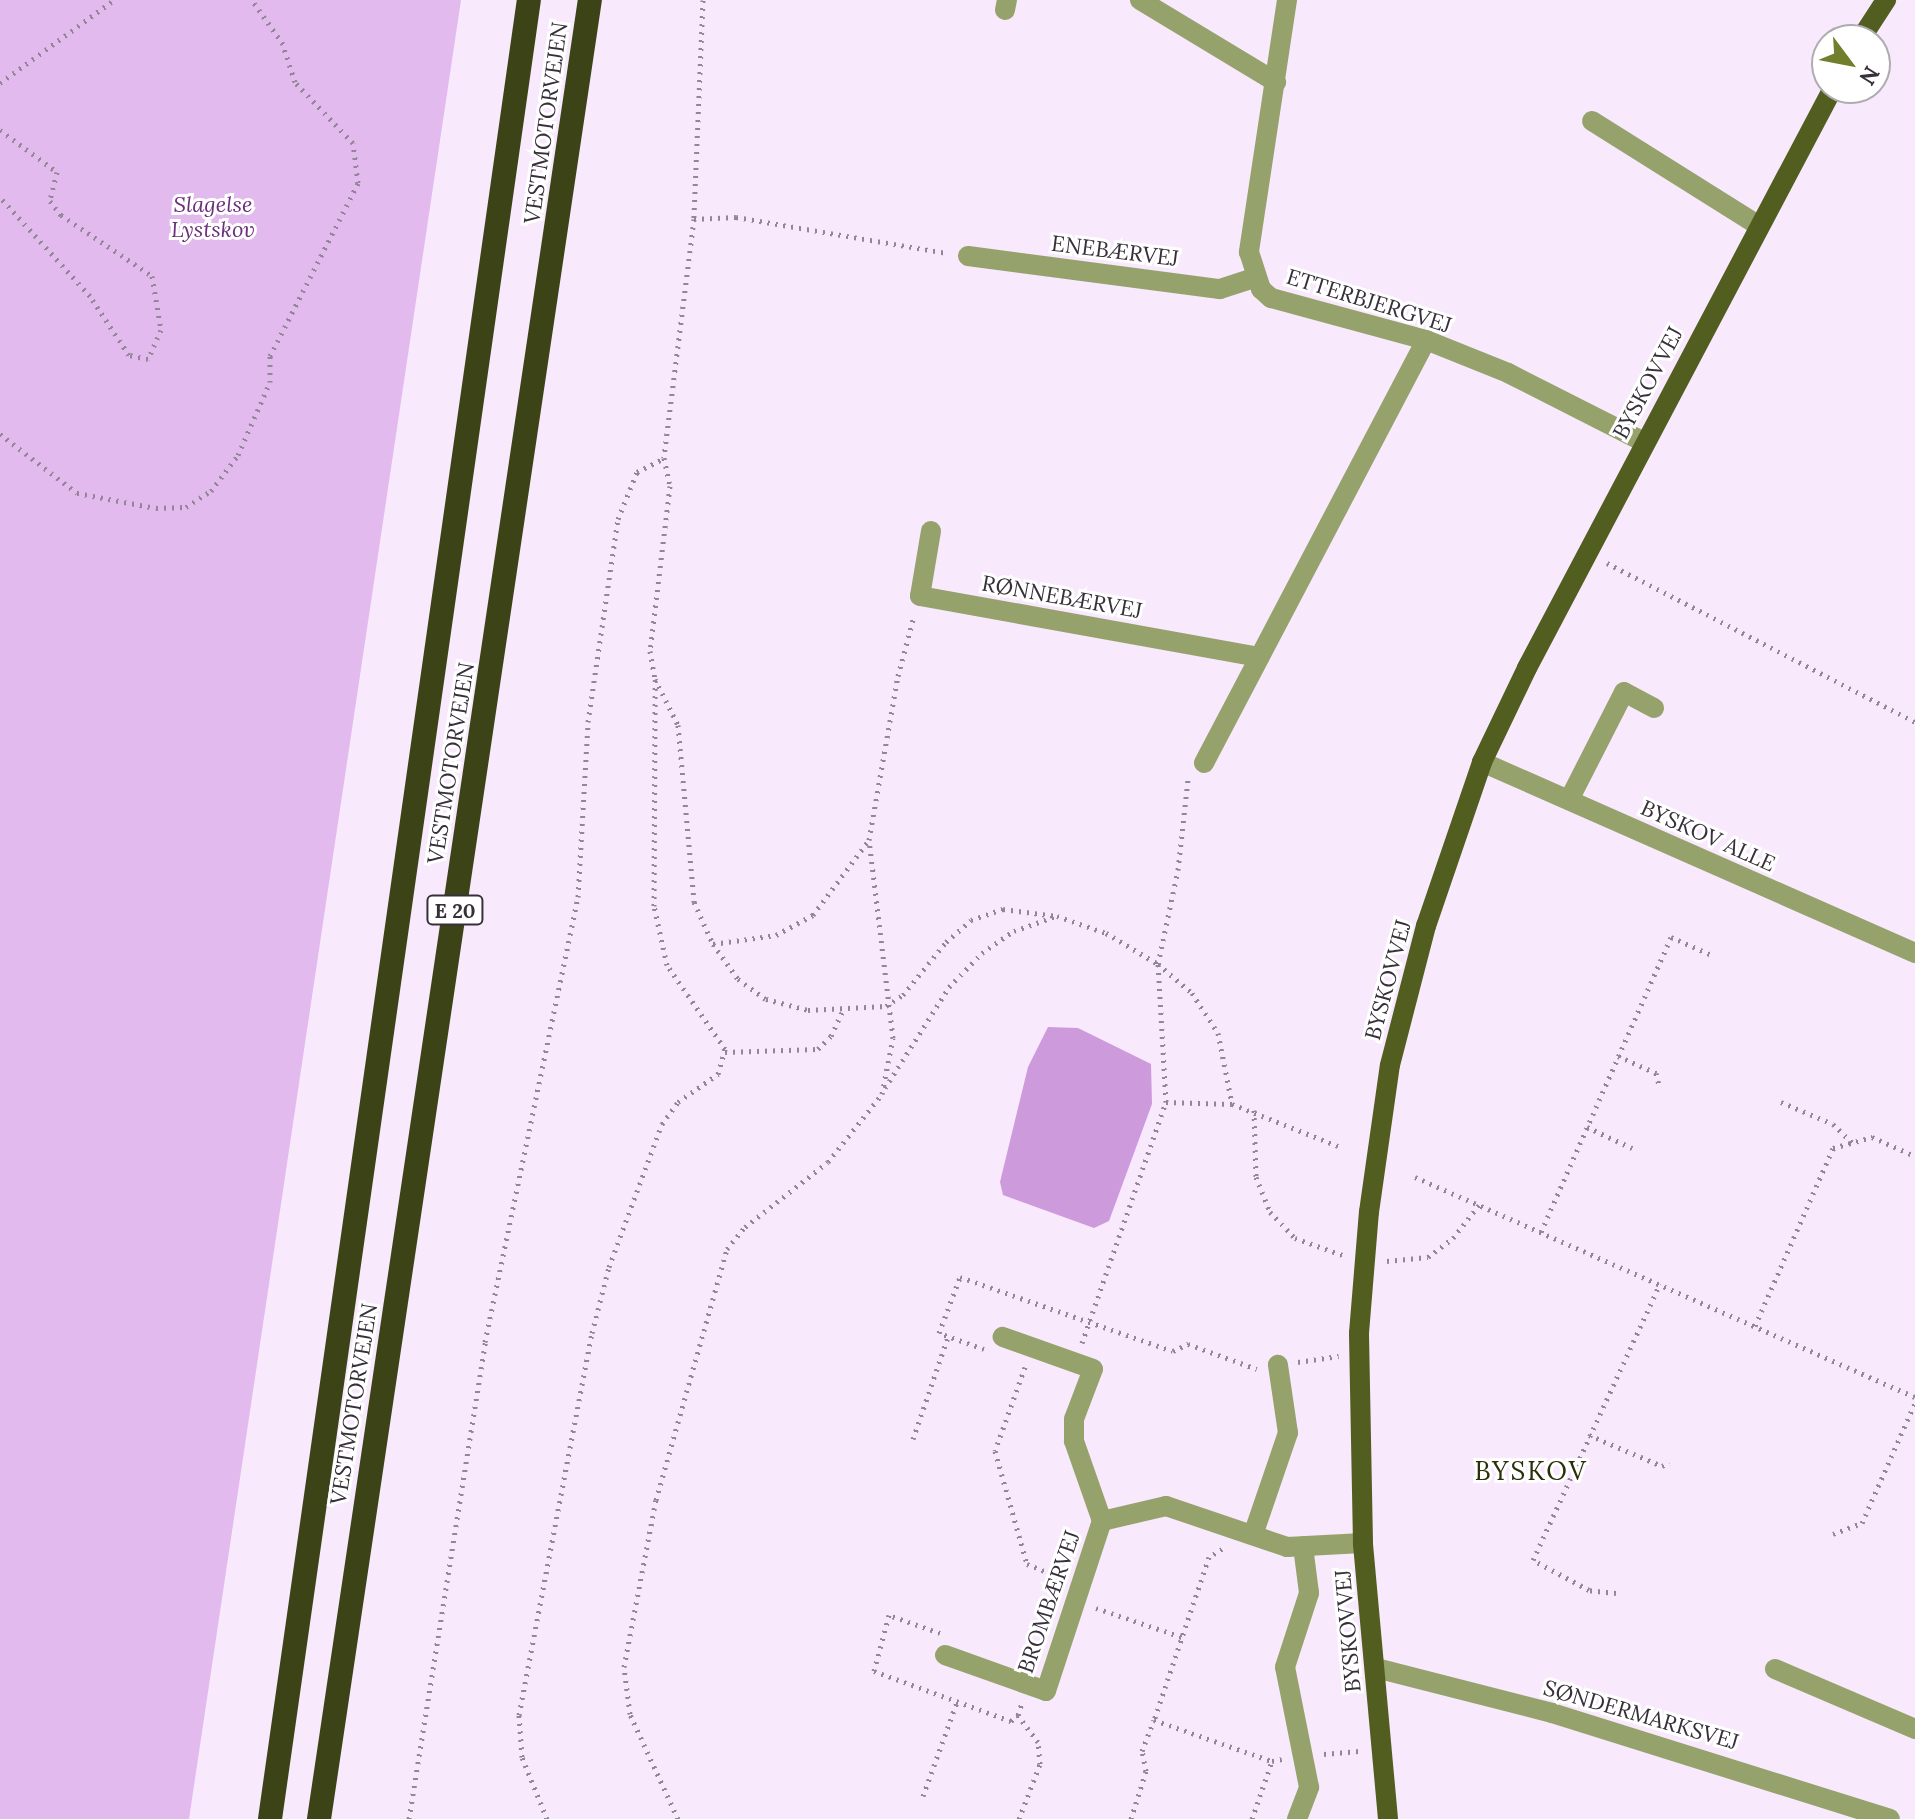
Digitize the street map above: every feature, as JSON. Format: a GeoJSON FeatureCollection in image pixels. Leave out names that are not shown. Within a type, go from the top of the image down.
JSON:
{"type":"FeatureCollection","features":[{"type":"Feature","properties":{"kind":"highway","name":"VESTMOTORVEJEN"},"geometry":{"type":"LineString","coordinates":[[270,1819],[529,0]]}},
{"type":"Feature","properties":{"kind":"highway","name":"VESTMOTORVEJEN"},"geometry":{"type":"LineString","coordinates":[[319,1819],[590,0]]}},
{"type":"Feature","properties":{"kind":"main road"},"geometry":{"type":"LineString","coordinates":[[1870,24],[1886,0]]}},
{"type":"Feature","properties":{"kind":"main road","name":"BYSKOVVEJ"},"geometry":{"type":"LineString","coordinates":[[1388,1819],[1363,1543],[1359,1354],[1365,1260],[1390,1065],[1426,926],[1482,762],[1644,442],[1824,104]]}},
{"type":"Feature","properties":{"kind":"street"},"geometry":{"type":"LineString","coordinates":[[1140,0],[1276,82]]}},
{"type":"Feature","properties":{"kind":"street","name":"ETTERBJERGVEJ"},"geometry":{"type":"LineString","coordinates":[[1287,0],[1249,252],[1254,278],[1271,298],[1426,340],[1508,373],[1644,442]]}},
{"type":"Feature","properties":{"kind":"street"},"geometry":{"type":"LineString","coordinates":[[1592,121],[1758,225]]}},
{"type":"Feature","properties":{"kind":"street","name":"ENEBÆRVEJ"},"geometry":{"type":"LineString","coordinates":[[968,256],[1220,289],[1254,278]]}},
{"type":"Feature","properties":{"kind":"street"},"geometry":{"type":"LineString","coordinates":[[1204,763],[1426,340]]}},
{"type":"Feature","properties":{"kind":"street"},"geometry":{"type":"LineString","coordinates":[[920,596],[931,531]]}},
{"type":"Feature","properties":{"kind":"street","name":"RØNNEBÆRVEJ"},"geometry":{"type":"LineString","coordinates":[[920,596],[1260,657]]}},
{"type":"Feature","properties":{"kind":"street"},"geometry":{"type":"LineString","coordinates":[[1569,800],[1624,692],[1654,708]]}},
{"type":"Feature","properties":{"kind":"street","name":"BYSKOV ALLE"},"geometry":{"type":"LineString","coordinates":[[1482,762],[1915,953]]}},
{"type":"Feature","properties":{"kind":"street"},"geometry":{"type":"LineString","coordinates":[[1003,1337],[1075,1362]]}},
{"type":"Feature","properties":{"kind":"street","name":"BROMBÆRVEJ"},"geometry":{"type":"LineString","coordinates":[[945,1655],[1046,1691],[1068,1594],[1102,1521],[1074,1441],[1074,1419],[1093,1369],[1075,1362]]}},
{"type":"Feature","properties":{"kind":"street"},"geometry":{"type":"LineString","coordinates":[[1244,1532],[1288,1433],[1278,1365]]}},
{"type":"Feature","properties":{"kind":"street","name":"BROMBÆRVEJ"},"geometry":{"type":"LineString","coordinates":[[1102,1521],[1166,1506],[1287,1547],[1363,1543]]}},
{"type":"Feature","properties":{"kind":"street"},"geometry":{"type":"LineString","coordinates":[[1297,1819],[1309,1787],[1285,1667],[1309,1593],[1303,1546]]}},
{"type":"Feature","properties":{"kind":"street","name":"SØNDERMARKSVEJ"},"geometry":{"type":"LineString","coordinates":[[1376,1668],[1552,1713],[1890,1819]]}},
{"type":"Feature","properties":{"kind":"street"},"geometry":{"type":"LineString","coordinates":[[1775,1669],[1915,1729]]}},
{"type":"Feature","properties":{"kind":"path"},"geometry":{"type":"LineString","coordinates":[[0,83],[114,0]]}},
{"type":"Feature","properties":{"kind":"path"},"geometry":{"type":"LineString","coordinates":[[0,434],[77,493],[156,508],[186,507],[211,491],[238,455],[270,382],[270,356],[358,183],[353,143],[295,82],[283,44],[252,0]]}},
{"type":"Feature","properties":{"kind":"path"},"geometry":{"type":"LineString","coordinates":[[547,1819],[522,1757],[519,1715],[592,1333],[609,1267],[662,1124],[678,1102],[718,1074],[725,1052],[711,1023],[667,965],[654,906],[655,679],[650,651],[670,486],[664,458],[694,219],[703,0]]}},
{"type":"Feature","properties":{"kind":"path"},"geometry":{"type":"LineString","coordinates":[[0,130],[57,172],[50,201],[61,215],[152,276],[161,330],[148,359],[129,355],[90,296],[0,197]]}},
{"type":"Feature","properties":{"kind":"path"},"geometry":{"type":"LineString","coordinates":[[694,219],[736,217],[968,256]]}},
{"type":"Feature","properties":{"kind":"path"},"geometry":{"type":"LineString","coordinates":[[409,1819],[485,1342],[578,897],[588,722],[618,519],[637,472],[664,458]]}},
{"type":"Feature","properties":{"kind":"path"},"geometry":{"type":"LineString","coordinates":[[1587,552],[1915,722]]}},
{"type":"Feature","properties":{"kind":"path"},"geometry":{"type":"LineString","coordinates":[[882,1094],[893,1038],[886,1006],[869,840],[898,676],[920,596]]}},
{"type":"Feature","properties":{"kind":"path"},"geometry":{"type":"LineString","coordinates":[[655,679],[678,725],[694,902],[713,944],[738,979],[766,999],[808,1010],[886,1006],[903,995],[946,942],[971,920],[1003,909],[1029,908],[1106,933],[1158,964],[1192,993],[1218,1033],[1232,1104]]}},
{"type":"Feature","properties":{"kind":"path"},"geometry":{"type":"LineString","coordinates":[[1075,1362],[1166,1102],[1158,964],[1178,870],[1189,771],[1204,763]]}},
{"type":"Feature","properties":{"kind":"path"},"geometry":{"type":"LineString","coordinates":[[713,944],[776,935],[813,915],[869,840]]}},
{"type":"Feature","properties":{"kind":"path"},"geometry":{"type":"LineString","coordinates":[[678,1819],[630,1714],[624,1667],[656,1500],[714,1281],[727,1249],[745,1227],[828,1162],[882,1094],[949,987],[982,953],[1014,931],[1057,916]]}},
{"type":"Feature","properties":{"kind":"path"},"geometry":{"type":"LineString","coordinates":[[1541,1232],[1671,937],[1714,956]]}},
{"type":"Feature","properties":{"kind":"path"},"geometry":{"type":"LineString","coordinates":[[725,1052],[818,1049],[831,1036],[844,1008]]}},
{"type":"Feature","properties":{"kind":"path"},"geometry":{"type":"LineString","coordinates":[[1618,1056],[1656,1073],[1659,1085]]}},
{"type":"Feature","properties":{"kind":"path"},"geometry":{"type":"LineString","coordinates":[[1166,1102],[1232,1104],[1254,1110],[1338,1146]]}},
{"type":"Feature","properties":{"kind":"path"},"geometry":{"type":"LineString","coordinates":[[1781,1102],[1833,1124],[1853,1143]]}},
{"type":"Feature","properties":{"kind":"path"},"geometry":{"type":"LineString","coordinates":[[1254,1110],[1256,1177],[1270,1212],[1295,1238],[1326,1253],[1365,1260],[1428,1257],[1453,1238],[1479,1205]]}},
{"type":"Feature","properties":{"kind":"path"},"geometry":{"type":"LineString","coordinates":[[1587,1127],[1632,1148]]}},
{"type":"Feature","properties":{"kind":"path"},"geometry":{"type":"LineString","coordinates":[[1755,1326],[1833,1148],[1872,1137],[1915,1156]]}},
{"type":"Feature","properties":{"kind":"path"},"geometry":{"type":"LineString","coordinates":[[1415,1177],[1915,1397]]}},
{"type":"Feature","properties":{"kind":"path"},"geometry":{"type":"LineString","coordinates":[[1616,1593],[1589,1590],[1533,1560],[1660,1284]]}},
{"type":"Feature","properties":{"kind":"path"},"geometry":{"type":"LineString","coordinates":[[1089,1322],[1173,1351],[1188,1344],[1259,1369],[1359,1354]]}},
{"type":"Feature","properties":{"kind":"path"},"geometry":{"type":"LineString","coordinates":[[913,1439],[948,1337]]}},
{"type":"Feature","properties":{"kind":"path"},"geometry":{"type":"LineString","coordinates":[[1040,1370],[1026,1365],[995,1451],[1027,1564],[1064,1579]]}},
{"type":"Feature","properties":{"kind":"path"},"geometry":{"type":"LineString","coordinates":[[1833,1534],[1862,1523],[1915,1403]]}},
{"type":"Feature","properties":{"kind":"path"},"geometry":{"type":"LineString","coordinates":[[1589,1435],[1662,1466],[1669,1463]]}},
{"type":"Feature","properties":{"kind":"path"},"geometry":{"type":"LineString","coordinates":[[1131,1819],[1146,1771],[1142,1751],[1209,1557],[1244,1532]]}},
{"type":"Feature","properties":{"kind":"path"},"geometry":{"type":"LineString","coordinates":[[1069,1564],[1064,1579],[1068,1594],[1182,1637]]}},
{"type":"Feature","properties":{"kind":"path"},"geometry":{"type":"LineString","coordinates":[[1019,1819],[1040,1764],[1038,1742],[1018,1715],[1029,1685]]}},
{"type":"Feature","properties":{"kind":"path"},"geometry":{"type":"LineString","coordinates":[[923,1796],[957,1702]]}},
{"type":"Feature","properties":{"kind":"path"},"geometry":{"type":"LineString","coordinates":[[1154,1720],[1272,1761],[1382,1749]]}},
{"type":"Feature","properties":{"kind":"path"},"geometry":{"type":"LineString","coordinates":[[1252,1819],[1272,1761]]}},
{"type":"Feature","properties":{"kind":"green space","name":"Slagelse Lystskov"},"geometry":{"type":"Polygon","coordinates":[[[0,0],[461,0],[189,1819],[0,1819],[0,0]]]}},
{"type":"Feature","properties":{"kind":"shaded area"},"geometry":{"type":"Polygon","coordinates":[[[1048,1027],[1078,1028],[1151,1064],[1152,1104],[1109,1221],[1094,1228],[1003,1195],[1000,1182],[1028,1067],[1048,1027]]]}},
{"type":"Feature","properties":{"kind":"district","name":"BYSKOV"},"geometry":{"type":"Point","coordinates":[1531,1471]}}]}
